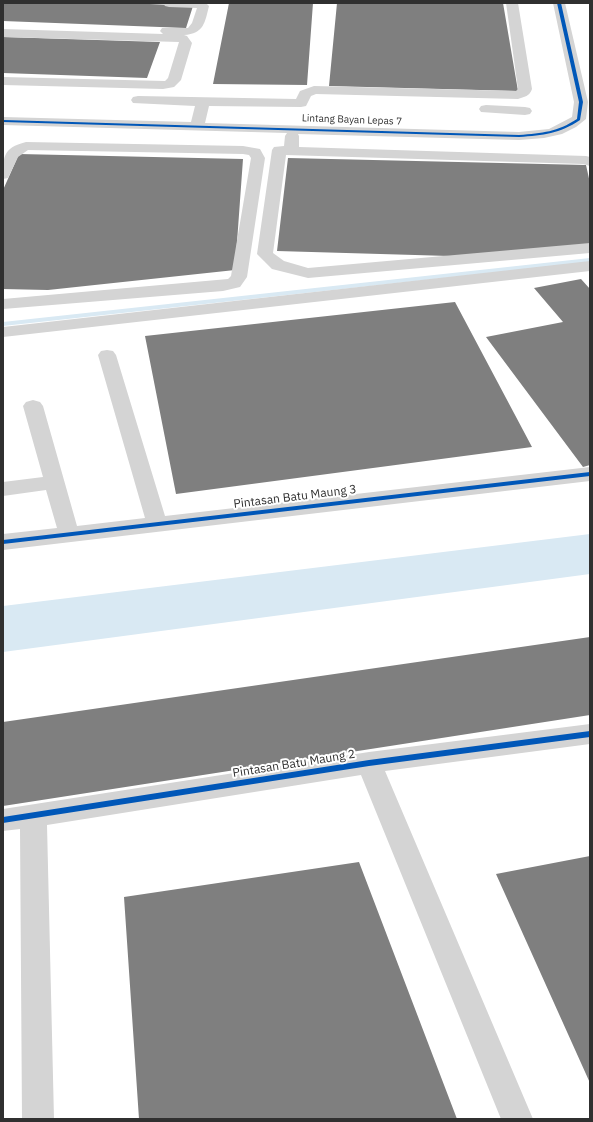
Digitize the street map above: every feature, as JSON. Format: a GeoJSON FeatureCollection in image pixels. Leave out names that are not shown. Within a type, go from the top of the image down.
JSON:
{"type":"FeatureCollection","features":[{"type":"Feature","properties":{"kind":"street"},"geometry":{"type":"LineString","coordinates":[[3,25],[186,32],[194,30],[198,26],[203,6],[196,4],[169,3]]}},
{"type":"Feature","properties":{"kind":"street"},"geometry":{"type":"LineString","coordinates":[[301,104],[305,94],[320,89],[511,96],[524,92],[525,89],[512,3]]}},
{"type":"Feature","properties":{"kind":"street","name":"Lintang Bayan Lepas 7"},"geometry":{"type":"LineString","coordinates":[[3,121],[519,136],[549,134],[565,128],[579,119],[581,102],[559,3]]}},
{"type":"Feature","properties":{"kind":"street"},"geometry":{"type":"LineString","coordinates":[[3,33],[174,38],[183,40],[186,44],[174,80],[169,84],[3,81]]}},
{"type":"Feature","properties":{"kind":"street"},"geometry":{"type":"LineString","coordinates":[[123,99],[317,104]]}},
{"type":"Feature","properties":{"kind":"street"},"geometry":{"type":"LineString","coordinates":[[197,126],[203,102]]}},
{"type":"Feature","properties":{"kind":"street"},"geometry":{"type":"LineString","coordinates":[[469,109],[525,111]]}},
{"type":"Feature","properties":{"kind":"street"},"geometry":{"type":"LineString","coordinates":[[86,147],[96,124]]}},
{"type":"Feature","properties":{"kind":"street"},"geometry":{"type":"LineString","coordinates":[[291,151],[293,129]]}},
{"type":"Feature","properties":{"kind":"street"},"geometry":{"type":"LineString","coordinates":[[3,175],[13,152],[20,147],[32,146],[243,150],[255,152],[258,158],[239,277],[234,283],[223,286],[3,304]]}},
{"type":"Feature","properties":{"kind":"street"},"geometry":{"type":"LineString","coordinates":[[590,162],[586,160],[279,150],[265,254],[278,266],[308,273],[590,248]]}},
{"type":"Feature","properties":{"kind":"street"},"geometry":{"type":"LineString","coordinates":[[3,332],[590,266]]}},
{"type":"Feature","properties":{"kind":"street"},"geometry":{"type":"LineString","coordinates":[[106,355],[157,524]]}},
{"type":"Feature","properties":{"kind":"street"},"geometry":{"type":"LineString","coordinates":[[33,406],[69,534]]}},
{"type":"Feature","properties":{"kind":"street","name":"Pintasan Batu Maung 3"},"geometry":{"type":"LineString","coordinates":[[3,542],[590,474]]}},
{"type":"Feature","properties":{"kind":"street"},"geometry":{"type":"LineString","coordinates":[[3,489],[54,482]]}},
{"type":"Feature","properties":{"kind":"street","name":"Pintasan Batu Maung 2"},"geometry":{"type":"LineString","coordinates":[[3,820],[369,763],[590,734]]}},
{"type":"Feature","properties":{"kind":"street"},"geometry":{"type":"LineString","coordinates":[[369,763],[517,1119]]}},
{"type":"Feature","properties":{"kind":"street"},"geometry":{"type":"LineString","coordinates":[[33,816],[38,1119]]}},
{"type":"Feature","properties":{"kind":"building"},"geometry":{"type":"Polygon","coordinates":[[[3,3],[128,3],[193,6],[186,28],[3,21],[3,3]]]}},
{"type":"Feature","properties":{"kind":"building"},"geometry":{"type":"Polygon","coordinates":[[[229,3],[313,3],[307,85],[213,84],[229,3]]]}},
{"type":"Feature","properties":{"kind":"building"},"geometry":{"type":"Polygon","coordinates":[[[337,3],[503,3],[518,91],[329,86],[337,3]]]}},
{"type":"Feature","properties":{"kind":"building"},"geometry":{"type":"Polygon","coordinates":[[[3,37],[160,42],[147,78],[3,73],[3,37]]]}},
{"type":"Feature","properties":{"kind":"building"},"geometry":{"type":"Polygon","coordinates":[[[19,154],[243,159],[235,270],[48,290],[3,289],[3,190],[19,154]]]}},
{"type":"Feature","properties":{"kind":"building"},"geometry":{"type":"Polygon","coordinates":[[[288,158],[586,165],[590,183],[590,244],[484,257],[277,251],[288,158]]]}},
{"type":"Feature","properties":{"kind":"building"},"geometry":{"type":"Polygon","coordinates":[[[581,279],[590,289],[590,465],[583,467],[486,337],[563,322],[534,288],[581,279]]]}},
{"type":"Feature","properties":{"kind":"building"},"geometry":{"type":"Polygon","coordinates":[[[455,302],[532,447],[176,494],[145,336],[455,302]]]}},
{"type":"Feature","properties":{"kind":"building"},"geometry":{"type":"Polygon","coordinates":[[[590,637],[590,715],[3,806],[3,722],[590,637]]]}},
{"type":"Feature","properties":{"kind":"building"},"geometry":{"type":"Polygon","coordinates":[[[590,856],[590,1083],[496,874],[590,856]]]}},
{"type":"Feature","properties":{"kind":"building"},"geometry":{"type":"Polygon","coordinates":[[[359,862],[457,1119],[139,1119],[124,897],[359,862]]]}},
{"type":"Feature","properties":{"kind":"waterway"},"geometry":{"type":"LineString","coordinates":[[3,324],[590,260]]}},
{"type":"Feature","properties":{"kind":"waterway"},"geometry":{"type":"LineString","coordinates":[[3,629],[590,554]]}},
{"type":"Feature","properties":{"kind":"cycle path"},"geometry":{"type":"LineString","coordinates":[[3,121],[519,136],[550,133],[564,128],[579,119],[581,102],[559,3]]}},
{"type":"Feature","properties":{"kind":"cycle path"},"geometry":{"type":"LineString","coordinates":[[3,542],[590,474]]}},
{"type":"Feature","properties":{"kind":"cycle path"},"geometry":{"type":"LineString","coordinates":[[3,820],[369,763],[590,734]]}}]}
